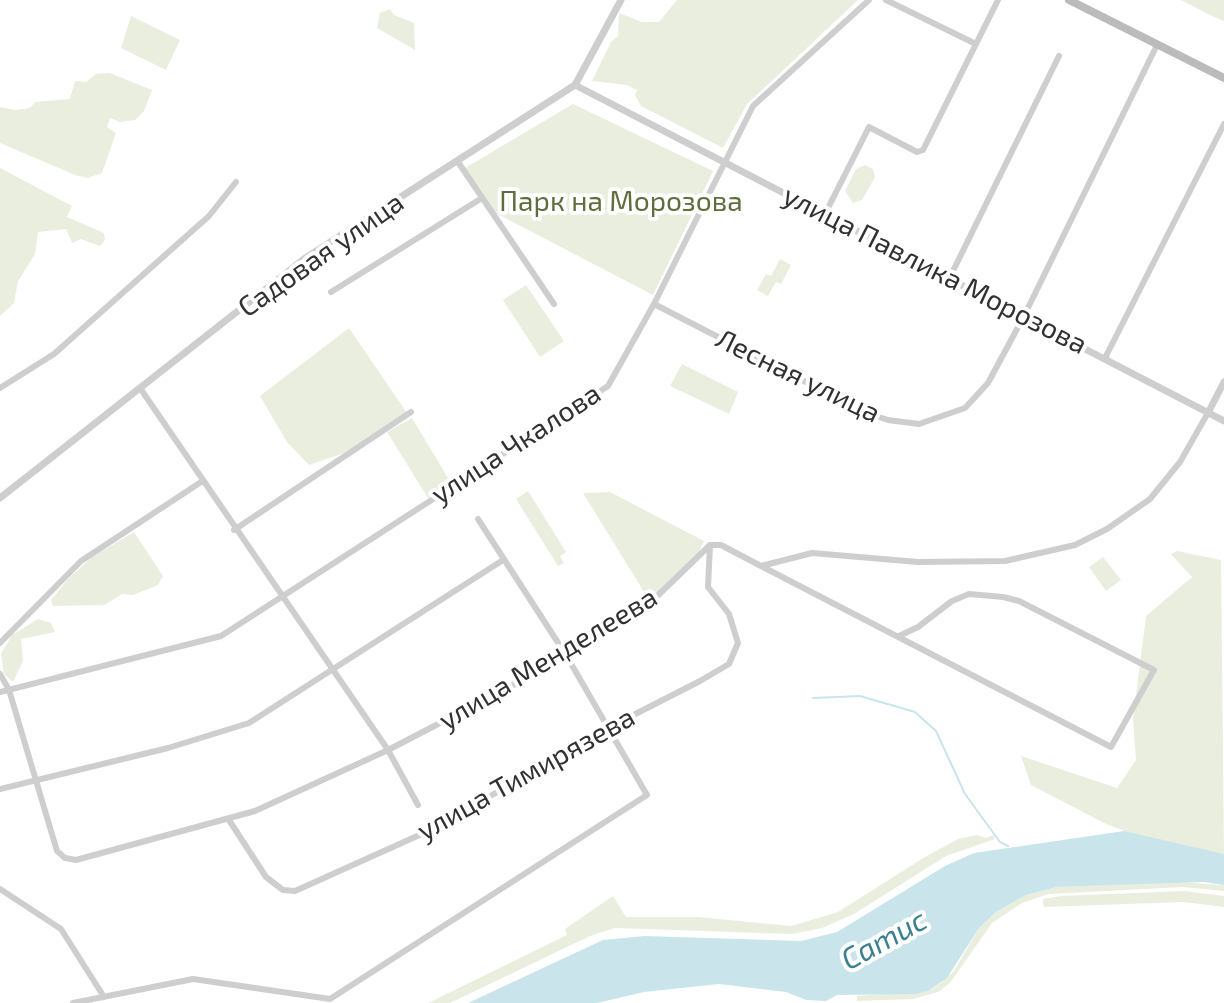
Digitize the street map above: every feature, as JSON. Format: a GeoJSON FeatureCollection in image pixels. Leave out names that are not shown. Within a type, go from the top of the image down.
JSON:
{"type":"FeatureCollection","features":[{"type":"Feature","properties":{"kind":"main road"},"geometry":{"type":"LineString","coordinates":[[1069,0],[1224,78]]}},
{"type":"Feature","properties":{"kind":"street","name":"Садовая улица"},"geometry":{"type":"LineString","coordinates":[[0,498],[304,259],[575,85],[621,0]]}},
{"type":"Feature","properties":{"kind":"street","name":"улица Чкалова"},"geometry":{"type":"LineString","coordinates":[[0,692],[221,636],[608,386],[654,304],[753,106],[869,0]]}},
{"type":"Feature","properties":{"kind":"street"},"geometry":{"type":"LineString","coordinates":[[886,0],[976,44]]}},
{"type":"Feature","properties":{"kind":"street"},"geometry":{"type":"LineString","coordinates":[[826,212],[869,127],[917,152],[923,150],[998,0]]}},
{"type":"Feature","properties":{"kind":"street","name":"Лесная улица"},"geometry":{"type":"LineString","coordinates":[[654,304],[864,412],[888,420],[919,424],[965,408],[988,383],[1024,316],[1157,45]]}},
{"type":"Feature","properties":{"kind":"street"},"geometry":{"type":"LineString","coordinates":[[950,277],[1059,56]]}},
{"type":"Feature","properties":{"kind":"street","name":"улица Павлика Морозова"},"geometry":{"type":"LineString","coordinates":[[575,85],[826,212],[1224,421]]}},
{"type":"Feature","properties":{"kind":"street"},"geometry":{"type":"LineString","coordinates":[[1105,358],[1224,124]]}},
{"type":"Feature","properties":{"kind":"street"},"geometry":{"type":"LineString","coordinates":[[458,162],[554,304]]}},
{"type":"Feature","properties":{"kind":"street"},"geometry":{"type":"LineString","coordinates":[[0,388],[54,354],[209,216],[236,182]]}},
{"type":"Feature","properties":{"kind":"street"},"geometry":{"type":"LineString","coordinates":[[331,292],[482,198]]}},
{"type":"Feature","properties":{"kind":"street"},"geometry":{"type":"LineString","coordinates":[[761,566],[812,553],[918,562],[1005,561],[1075,545],[1107,529],[1150,499],[1180,462],[1224,382]]}},
{"type":"Feature","properties":{"kind":"street"},"geometry":{"type":"LineString","coordinates":[[140,388],[201,482],[388,750],[418,805]]}},
{"type":"Feature","properties":{"kind":"street"},"geometry":{"type":"LineString","coordinates":[[234,530],[411,412]]}},
{"type":"Feature","properties":{"kind":"street"},"geometry":{"type":"LineString","coordinates":[[0,643],[81,561],[201,482]]}},
{"type":"Feature","properties":{"kind":"street"},"geometry":{"type":"LineString","coordinates":[[73,1003],[193,979],[323,1000],[335,997],[647,795],[566,655],[478,519]]}},
{"type":"Feature","properties":{"kind":"street"},"geometry":{"type":"LineString","coordinates":[[710,545],[721,545],[1111,747],[1154,670],[1019,601],[1003,597],[969,594],[952,601],[918,627],[899,636]]}},
{"type":"Feature","properties":{"kind":"street","name":"улица Менделеева"},"geometry":{"type":"LineString","coordinates":[[0,674],[9,690],[57,851],[65,858],[76,860],[229,820],[388,750],[566,655],[648,605],[710,545]]}},
{"type":"Feature","properties":{"kind":"street","name":"улица Тимирязева"},"geometry":{"type":"LineString","coordinates":[[229,820],[266,877],[283,890],[295,891],[435,828],[733,660],[737,635],[729,614],[708,587],[710,545]]}},
{"type":"Feature","properties":{"kind":"street"},"geometry":{"type":"LineString","coordinates":[[0,789],[168,748],[249,723],[503,560]]}},
{"type":"Feature","properties":{"kind":"street"},"geometry":{"type":"LineString","coordinates":[[0,889],[61,929],[104,997]]}},
{"type":"Feature","properties":{"kind":"green space"},"geometry":{"type":"Polygon","coordinates":[[[677,0],[858,0],[747,104],[723,148],[641,106],[635,95],[637,90],[627,85],[592,81],[611,42],[618,36],[619,13],[642,22],[659,22],[677,0]]]}},
{"type":"Feature","properties":{"kind":"green space"},"geometry":{"type":"Polygon","coordinates":[[[1181,0],[1224,0],[1224,21],[1212,16],[1181,0]]]}},
{"type":"Feature","properties":{"kind":"green space"},"geometry":{"type":"Polygon","coordinates":[[[390,9],[394,15],[414,23],[415,50],[377,28],[380,13],[390,9]]]}},
{"type":"Feature","properties":{"kind":"green space"},"geometry":{"type":"Polygon","coordinates":[[[131,16],[180,40],[166,70],[121,48],[131,16]]]}},
{"type":"Feature","properties":{"kind":"green space"},"geometry":{"type":"Polygon","coordinates":[[[110,73],[152,90],[144,111],[135,120],[120,122],[110,118],[107,127],[116,133],[102,173],[88,178],[75,175],[0,143],[0,107],[15,110],[30,108],[35,102],[70,99],[75,81],[86,82],[96,74],[110,73]]]}},
{"type":"Feature","properties":{"kind":"green space","name":"Парк на Морозова"},"geometry":{"type":"Polygon","coordinates":[[[573,104],[713,171],[653,295],[486,208],[465,168],[573,104]]]}},
{"type":"Feature","properties":{"kind":"green space"},"geometry":{"type":"Polygon","coordinates":[[[865,165],[873,169],[875,177],[862,200],[853,203],[845,191],[856,169],[865,165]]]}},
{"type":"Feature","properties":{"kind":"green space"},"geometry":{"type":"Polygon","coordinates":[[[0,168],[72,206],[67,217],[104,233],[105,240],[100,246],[81,239],[72,243],[66,229],[38,232],[35,254],[18,281],[14,303],[0,316],[0,168]]]}},
{"type":"Feature","properties":{"kind":"green space"},"geometry":{"type":"Polygon","coordinates":[[[780,259],[791,265],[781,284],[776,282],[768,296],[757,290],[766,274],[771,276],[780,259]]]}},
{"type":"Feature","properties":{"kind":"green space"},"geometry":{"type":"Polygon","coordinates":[[[526,285],[564,341],[540,357],[503,300],[526,285]]]}},
{"type":"Feature","properties":{"kind":"green space"},"geometry":{"type":"Polygon","coordinates":[[[349,328],[407,413],[344,453],[309,465],[287,442],[260,396],[349,328]]]}},
{"type":"Feature","properties":{"kind":"green space"},"geometry":{"type":"Polygon","coordinates":[[[682,364],[738,392],[729,414],[670,386],[682,364]]]}},
{"type":"Feature","properties":{"kind":"green space"},"geometry":{"type":"Polygon","coordinates":[[[412,418],[451,483],[428,498],[387,432],[412,418]]]}},
{"type":"Feature","properties":{"kind":"green space"},"geometry":{"type":"Polygon","coordinates":[[[528,491],[566,552],[560,556],[564,563],[558,566],[516,499],[528,491]]]}},
{"type":"Feature","properties":{"kind":"green space"},"geometry":{"type":"Polygon","coordinates":[[[610,492],[704,541],[695,561],[649,600],[583,493],[610,492]]]}},
{"type":"Feature","properties":{"kind":"green space"},"geometry":{"type":"Polygon","coordinates":[[[134,532],[163,576],[158,585],[133,595],[122,594],[104,605],[53,606],[51,600],[92,557],[134,532]]]}},
{"type":"Feature","properties":{"kind":"green space"},"geometry":{"type":"Polygon","coordinates":[[[1177,551],[1221,560],[1224,854],[1135,835],[1106,824],[1031,785],[1021,756],[1117,788],[1136,760],[1133,719],[1146,616],[1192,577],[1171,554],[1177,551]]]}},
{"type":"Feature","properties":{"kind":"green space"},"geometry":{"type":"Polygon","coordinates":[[[1103,557],[1121,580],[1106,591],[1089,567],[1103,557]]]}},
{"type":"Feature","properties":{"kind":"green space"},"geometry":{"type":"Polygon","coordinates":[[[38,619],[51,623],[55,632],[21,639],[23,661],[13,682],[4,674],[1,654],[12,635],[38,619]]]}},
{"type":"Feature","properties":{"kind":"green space"},"geometry":{"type":"Polygon","coordinates":[[[977,835],[986,838],[994,835],[995,839],[946,856],[854,914],[822,928],[792,934],[615,928],[590,936],[450,1003],[428,1003],[567,935],[565,929],[613,896],[626,917],[698,917],[791,926],[838,912],[925,857],[958,839],[977,835]]]}},
{"type":"Feature","properties":{"kind":"green space"},"geometry":{"type":"Polygon","coordinates":[[[1177,882],[1224,885],[1224,891],[1182,887],[1048,894],[1022,903],[992,923],[950,983],[938,992],[913,999],[857,1001],[857,996],[931,990],[954,971],[979,928],[996,912],[1026,895],[1057,887],[1177,882]]]}},
{"type":"Feature","properties":{"kind":"green space"},"geometry":{"type":"Polygon","coordinates":[[[1184,891],[1224,896],[1224,907],[1183,902],[1044,907],[1043,903],[1043,899],[1061,896],[1184,891]]]}},
{"type":"Feature","properties":{"kind":"water","name":"Сатис"},"geometry":{"type":"Polygon","coordinates":[[[1124,831],[1224,854],[1224,885],[1204,882],[1057,887],[1026,895],[996,912],[979,928],[947,978],[930,990],[916,994],[837,995],[826,1001],[806,1000],[786,992],[719,984],[644,992],[597,1003],[468,1003],[603,940],[645,936],[801,941],[837,932],[945,866],[974,853],[1124,831]]]}},
{"type":"Feature","properties":{"kind":"waterway"},"geometry":{"type":"LineString","coordinates":[[813,698],[860,696],[915,712],[936,731],[965,794],[1000,842],[1008,846]]}}]}
